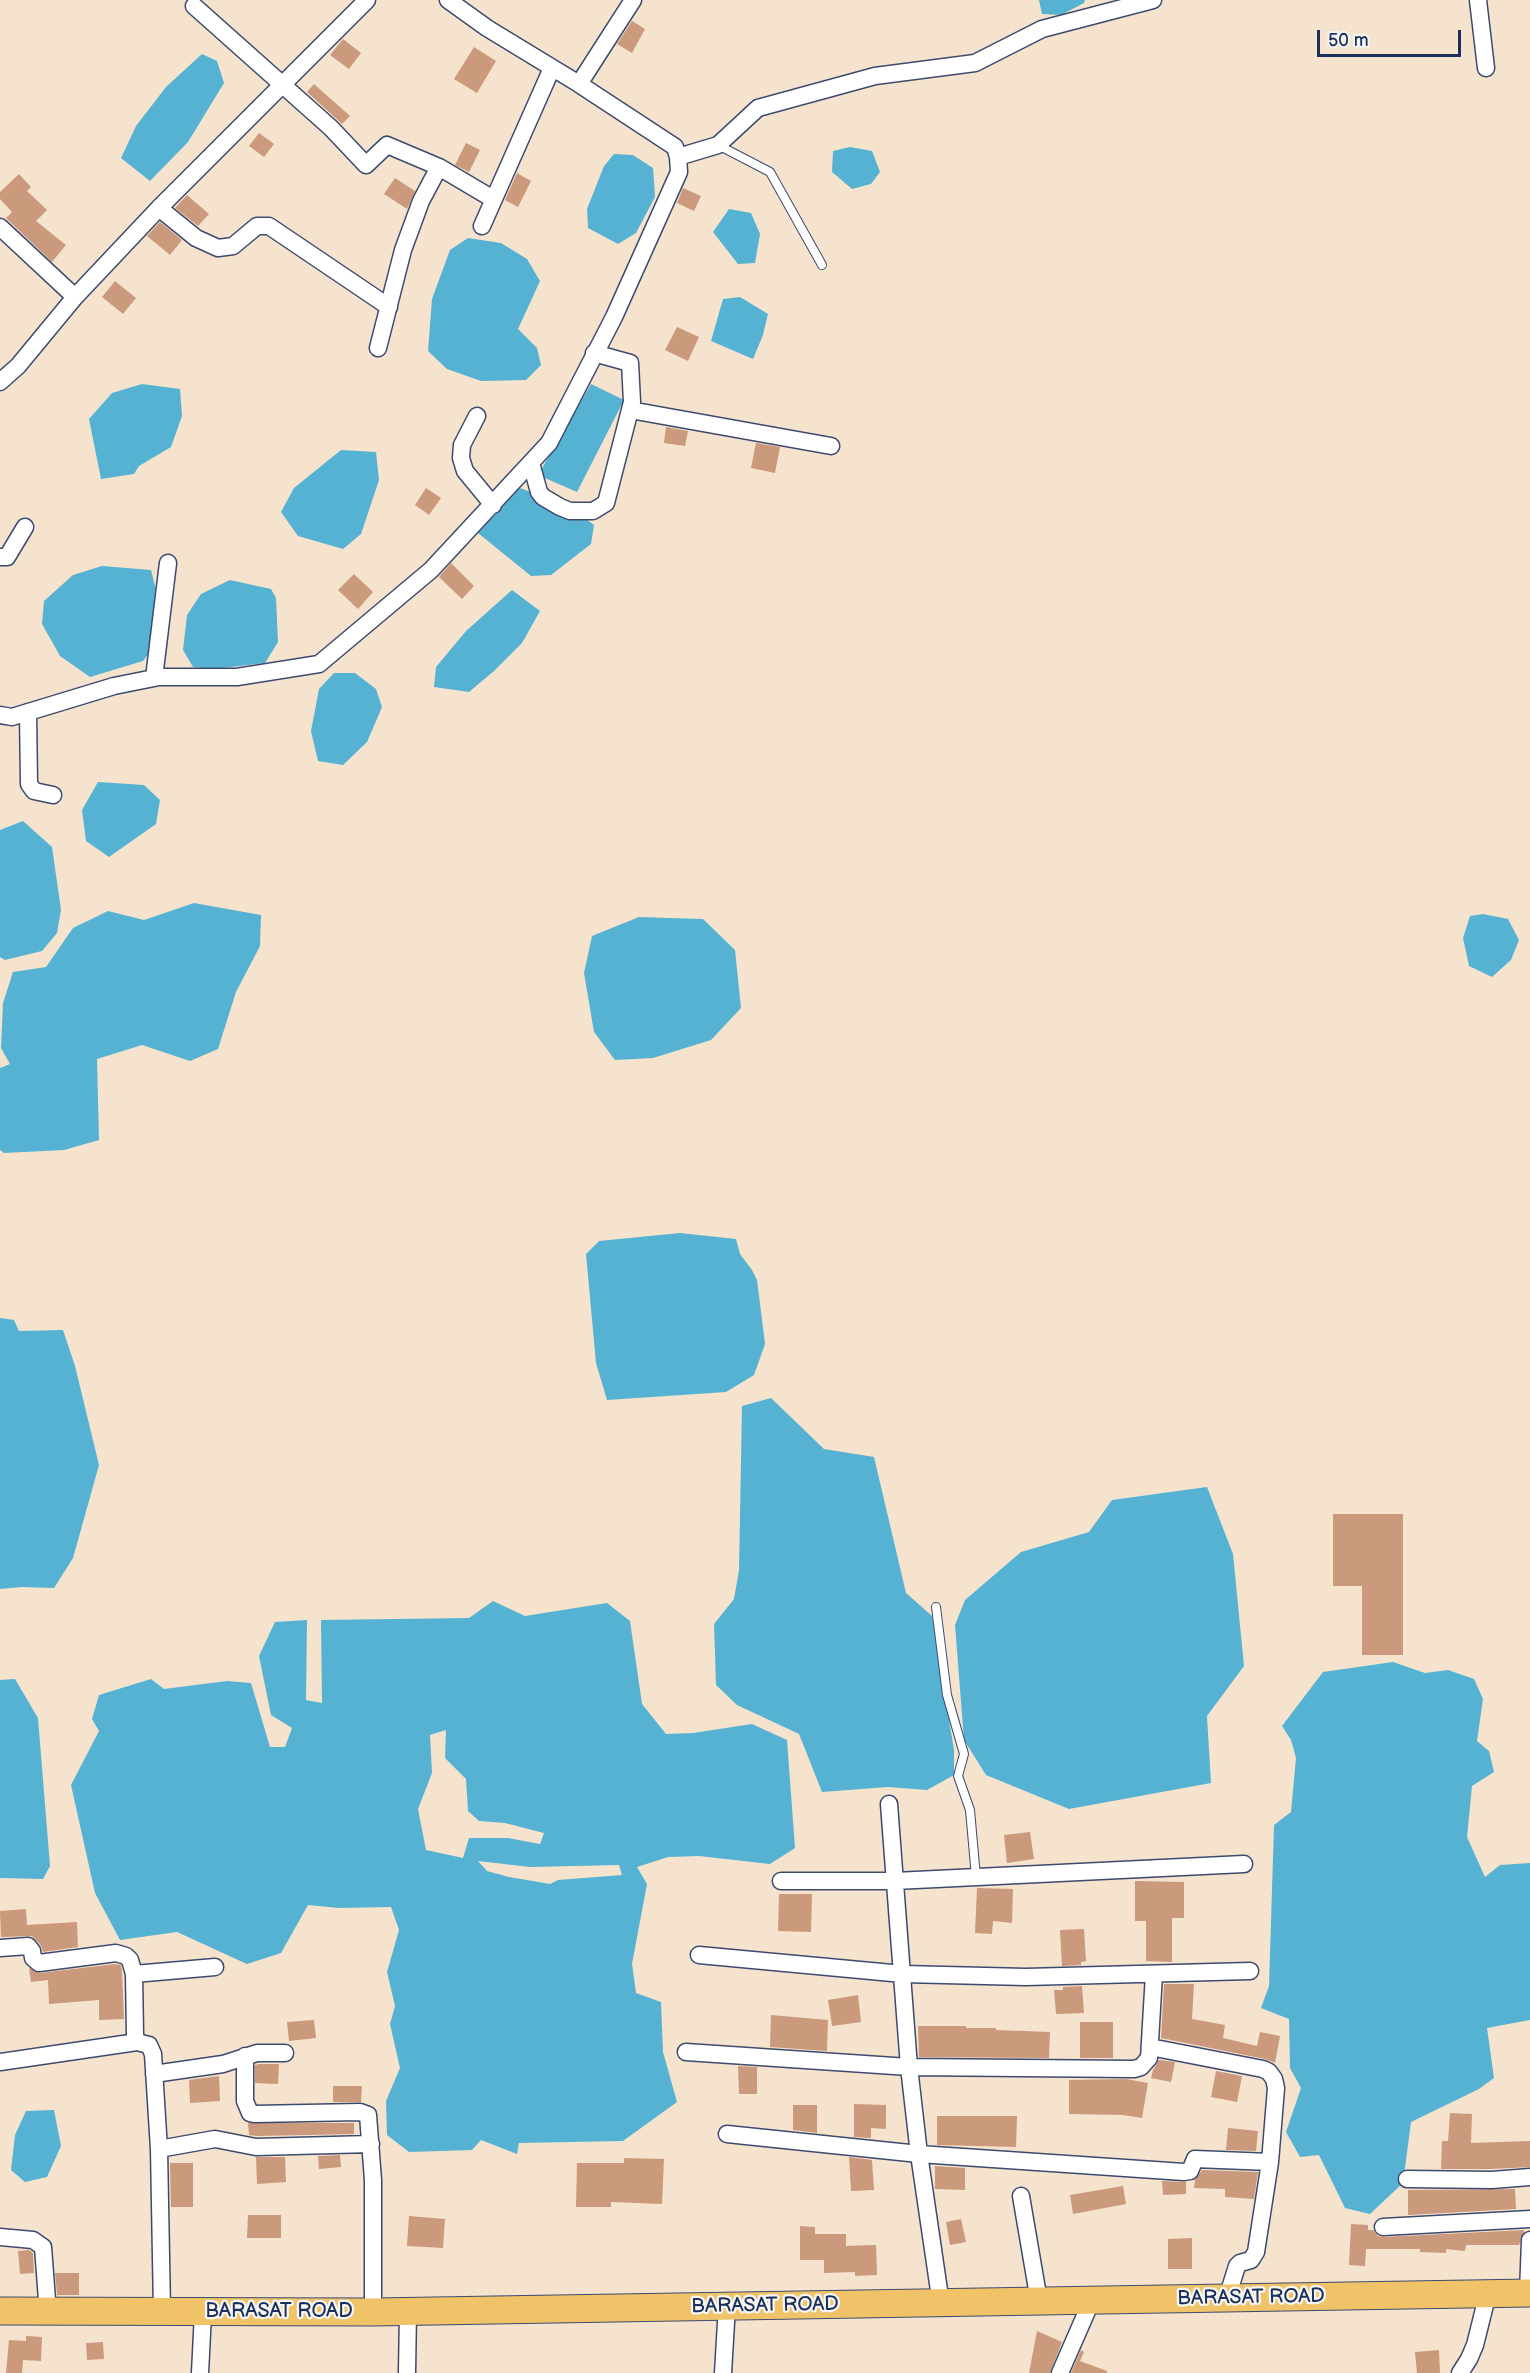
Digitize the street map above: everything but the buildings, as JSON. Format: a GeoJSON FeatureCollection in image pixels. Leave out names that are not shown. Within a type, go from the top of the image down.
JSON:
{"type":"FeatureCollection","features":[{"type":"Feature","properties":{"kind":"main road","name":"BARASAT ROAD"},"geometry":{"type":"LineString","coordinates":[[0,2311],[48,2313],[373,2312],[1091,2302],[1529,2293]]}},
{"type":"Feature","properties":{"kind":"street"},"geometry":{"type":"LineString","coordinates":[[0,382],[18,366],[75,297],[159,208],[367,0]]}},
{"type":"Feature","properties":{"kind":"street"},"geometry":{"type":"LineString","coordinates":[[0,715],[12,717],[114,686],[154,678],[237,677],[320,664],[431,570],[549,443],[614,317],[679,172],[678,157],[675,147],[579,84],[487,28],[448,0]]}},
{"type":"Feature","properties":{"kind":"street"},"geometry":{"type":"LineString","coordinates":[[579,84],[633,0]]}},
{"type":"Feature","properties":{"kind":"street"},"geometry":{"type":"LineString","coordinates":[[678,157],[718,146],[758,108],[874,76],[975,63],[1042,29],[1153,0]]}},
{"type":"Feature","properties":{"kind":"street"},"geometry":{"type":"LineString","coordinates":[[1478,0],[1486,68]]}},
{"type":"Feature","properties":{"kind":"street"},"geometry":{"type":"LineString","coordinates":[[194,6],[331,128],[366,165],[387,145],[439,167],[493,200]]}},
{"type":"Feature","properties":{"kind":"street"},"geometry":{"type":"LineString","coordinates":[[482,225],[552,68]]}},
{"type":"Feature","properties":{"kind":"street"},"geometry":{"type":"LineString","coordinates":[[378,348],[407,240],[421,201],[439,167]]}},
{"type":"Feature","properties":{"kind":"street"},"geometry":{"type":"LineString","coordinates":[[159,208],[196,238],[218,248],[233,246],[256,226],[269,226],[389,307]]}},
{"type":"Feature","properties":{"kind":"street"},"geometry":{"type":"LineString","coordinates":[[0,227],[75,297]]}},
{"type":"Feature","properties":{"kind":"street"},"geometry":{"type":"LineString","coordinates":[[531,463],[539,492],[543,497],[570,511],[598,509],[606,503],[630,410],[630,363],[594,353]]}},
{"type":"Feature","properties":{"kind":"street"},"geometry":{"type":"LineString","coordinates":[[630,410],[831,446]]}},
{"type":"Feature","properties":{"kind":"street"},"geometry":{"type":"LineString","coordinates":[[477,416],[462,445],[461,458],[465,471],[493,505]]}},
{"type":"Feature","properties":{"kind":"street"},"geometry":{"type":"LineString","coordinates":[[0,557],[8,557],[25,527]]}},
{"type":"Feature","properties":{"kind":"street"},"geometry":{"type":"LineString","coordinates":[[154,678],[168,563]]}},
{"type":"Feature","properties":{"kind":"street"},"geometry":{"type":"LineString","coordinates":[[28,712],[29,784],[34,791],[53,795]]}},
{"type":"Feature","properties":{"kind":"street"},"geometry":{"type":"LineString","coordinates":[[889,1804],[909,2067],[941,2304]]}},
{"type":"Feature","properties":{"kind":"street"},"geometry":{"type":"LineString","coordinates":[[781,1881],[895,1881],[1244,1864]]}},
{"type":"Feature","properties":{"kind":"street"},"geometry":{"type":"LineString","coordinates":[[0,1947],[28,1946],[33,1958],[39,1963],[120,1953],[130,1960],[134,1974],[137,2042]]}},
{"type":"Feature","properties":{"kind":"street"},"geometry":{"type":"LineString","coordinates":[[699,1955],[903,1974],[1026,1977],[1250,1971]]}},
{"type":"Feature","properties":{"kind":"street"},"geometry":{"type":"LineString","coordinates":[[134,1974],[215,1967]]}},
{"type":"Feature","properties":{"kind":"street"},"geometry":{"type":"LineString","coordinates":[[686,2052],[909,2067],[1134,2069],[1146,2062],[1150,2047],[1154,1974]]}},
{"type":"Feature","properties":{"kind":"street"},"geometry":{"type":"LineString","coordinates":[[0,2062],[137,2042],[146,2044],[152,2049],[159,2149],[162,2311]]}},
{"type":"Feature","properties":{"kind":"street"},"geometry":{"type":"LineString","coordinates":[[1150,2047],[1269,2072],[1276,2088],[1270,2162],[1256,2252],[1251,2260],[1237,2266],[1227,2298]]}},
{"type":"Feature","properties":{"kind":"street"},"geometry":{"type":"LineString","coordinates":[[154,2074],[223,2064],[257,2053],[285,2053]]}},
{"type":"Feature","properties":{"kind":"street"},"geometry":{"type":"LineString","coordinates":[[245,2056],[245,2101],[250,2113],[365,2112],[370,2121],[374,2213],[373,2312]]}},
{"type":"Feature","properties":{"kind":"street"},"geometry":{"type":"LineString","coordinates":[[727,2134],[919,2154],[1188,2172],[1196,2159],[1270,2162]]}},
{"type":"Feature","properties":{"kind":"street"},"geometry":{"type":"LineString","coordinates":[[159,2149],[215,2139],[256,2147],[371,2144]]}},
{"type":"Feature","properties":{"kind":"street"},"geometry":{"type":"LineString","coordinates":[[1407,2179],[1492,2181],[1530,2177]]}},
{"type":"Feature","properties":{"kind":"street"},"geometry":{"type":"LineString","coordinates":[[1022,2196],[1039,2301]]}},
{"type":"Feature","properties":{"kind":"street"},"geometry":{"type":"LineString","coordinates":[[1383,2227],[1530,2219]]}},
{"type":"Feature","properties":{"kind":"street"},"geometry":{"type":"LineString","coordinates":[[0,2237],[33,2241],[43,2247],[48,2313]]}},
{"type":"Feature","properties":{"kind":"street"},"geometry":{"type":"LineString","coordinates":[[1529,2293],[1530,2240]]}},
{"type":"Feature","properties":{"kind":"street"},"geometry":{"type":"LineString","coordinates":[[1460,2373],[1475,2345],[1488,2293]]}},
{"type":"Feature","properties":{"kind":"street"},"geometry":{"type":"LineString","coordinates":[[1060,2373],[1091,2302]]}},
{"type":"Feature","properties":{"kind":"street"},"geometry":{"type":"LineString","coordinates":[[723,2373],[727,2306]]}},
{"type":"Feature","properties":{"kind":"street"},"geometry":{"type":"LineString","coordinates":[[408,2311],[408,2373]]}},
{"type":"Feature","properties":{"kind":"street"},"geometry":{"type":"LineString","coordinates":[[200,2373],[203,2313]]}},
{"type":"Feature","properties":{"kind":"lane"},"geometry":{"type":"LineString","coordinates":[[718,146],[770,172],[822,265]]}},
{"type":"Feature","properties":{"kind":"lane"},"geometry":{"type":"LineString","coordinates":[[936,1607],[947,1695],[964,1754],[958,1776],[970,1810],[976,1876]]}},
{"type":"Feature","properties":{"kind":"water"},"geometry":{"type":"Polygon","coordinates":[[[1039,0],[1085,0],[1084,3],[1061,15],[1042,14],[1039,0]]]}},
{"type":"Feature","properties":{"kind":"water"},"geometry":{"type":"Polygon","coordinates":[[[202,54],[217,61],[224,83],[188,142],[150,181],[121,158],[136,126],[166,87],[202,54]]]}},
{"type":"Feature","properties":{"kind":"water"},"geometry":{"type":"Polygon","coordinates":[[[850,147],[872,151],[880,172],[871,184],[852,189],[832,172],[833,151],[850,147]]]}},
{"type":"Feature","properties":{"kind":"water"},"geometry":{"type":"Polygon","coordinates":[[[614,154],[633,155],[653,168],[655,197],[636,233],[618,244],[588,228],[587,209],[604,166],[614,154]]]}},
{"type":"Feature","properties":{"kind":"water"},"geometry":{"type":"Polygon","coordinates":[[[729,209],[751,213],[760,234],[755,263],[738,264],[713,232],[729,209]]]}},
{"type":"Feature","properties":{"kind":"water"},"geometry":{"type":"Polygon","coordinates":[[[468,238],[501,243],[527,259],[540,281],[518,329],[537,348],[541,365],[526,380],[481,381],[447,369],[428,351],[432,299],[450,250],[468,238]]]}},
{"type":"Feature","properties":{"kind":"water"},"geometry":{"type":"Polygon","coordinates":[[[740,297],[768,314],[763,335],[753,359],[711,341],[723,299],[740,297]]]}},
{"type":"Feature","properties":{"kind":"water"},"geometry":{"type":"Polygon","coordinates":[[[142,384],[180,389],[182,416],[171,447],[139,466],[134,474],[101,479],[89,419],[112,393],[142,384]]]}},
{"type":"Feature","properties":{"kind":"water"},"geometry":{"type":"Polygon","coordinates":[[[591,384],[624,400],[577,492],[538,475],[591,384]]]}},
{"type":"Feature","properties":{"kind":"water"},"geometry":{"type":"Polygon","coordinates":[[[341,450],[376,452],[379,480],[361,534],[343,549],[298,536],[281,512],[294,488],[341,450]]]}},
{"type":"Feature","properties":{"kind":"water"},"geometry":{"type":"Polygon","coordinates":[[[520,488],[569,506],[594,525],[591,544],[551,575],[531,576],[478,533],[520,488]]]}},
{"type":"Feature","properties":{"kind":"water"},"geometry":{"type":"Polygon","coordinates":[[[102,566],[151,570],[157,594],[152,623],[153,648],[143,661],[90,677],[60,656],[42,624],[44,601],[73,575],[102,566]]]}},
{"type":"Feature","properties":{"kind":"water"},"geometry":{"type":"Polygon","coordinates":[[[230,580],[271,589],[276,598],[278,642],[265,663],[214,669],[193,667],[183,650],[187,615],[201,594],[230,580]]]}},
{"type":"Feature","properties":{"kind":"water"},"geometry":{"type":"Polygon","coordinates":[[[512,590],[540,611],[522,643],[469,692],[434,687],[436,667],[466,631],[512,590]]]}},
{"type":"Feature","properties":{"kind":"water"},"geometry":{"type":"Polygon","coordinates":[[[334,673],[355,673],[376,689],[382,707],[367,742],[343,765],[318,761],[311,731],[319,689],[334,673]]]}},
{"type":"Feature","properties":{"kind":"water"},"geometry":{"type":"Polygon","coordinates":[[[98,782],[144,785],[160,800],[156,824],[109,857],[86,841],[82,810],[98,782]]]}},
{"type":"Feature","properties":{"kind":"water"},"geometry":{"type":"Polygon","coordinates":[[[23,821],[52,847],[61,910],[57,933],[42,951],[5,960],[0,957],[0,830],[23,821]]]}},
{"type":"Feature","properties":{"kind":"water"},"geometry":{"type":"Polygon","coordinates":[[[194,903],[261,915],[260,946],[236,992],[218,1049],[190,1061],[142,1045],[97,1059],[99,1140],[64,1150],[4,1153],[0,1150],[0,1068],[10,1064],[1,1048],[3,1003],[13,972],[46,967],[73,928],[108,911],[144,920],[194,903]]]}},
{"type":"Feature","properties":{"kind":"water"},"geometry":{"type":"Polygon","coordinates":[[[1483,914],[1508,919],[1519,940],[1511,960],[1492,977],[1469,966],[1463,938],[1470,916],[1483,914]]]}},
{"type":"Feature","properties":{"kind":"water"},"geometry":{"type":"Polygon","coordinates":[[[639,917],[703,919],[735,950],[741,1008],[711,1040],[653,1058],[615,1060],[594,1032],[584,973],[592,936],[639,917]]]}},
{"type":"Feature","properties":{"kind":"water"},"geometry":{"type":"Polygon","coordinates":[[[680,1233],[736,1239],[740,1254],[757,1280],[765,1344],[754,1375],[726,1392],[607,1400],[596,1363],[586,1254],[599,1241],[680,1233]]]}},
{"type":"Feature","properties":{"kind":"water"},"geometry":{"type":"Polygon","coordinates":[[[0,1318],[14,1320],[19,1331],[63,1330],[75,1366],[99,1465],[73,1558],[54,1588],[0,1589],[0,1318]]]}},
{"type":"Feature","properties":{"kind":"water"},"geometry":{"type":"Polygon","coordinates":[[[771,1398],[824,1449],[874,1457],[906,1593],[932,1616],[954,1750],[954,1775],[927,1790],[888,1787],[822,1792],[799,1734],[737,1705],[716,1685],[714,1624],[734,1599],[739,1570],[742,1406],[771,1398]]]}},
{"type":"Feature","properties":{"kind":"water"},"geometry":{"type":"Polygon","coordinates":[[[1207,1487],[1233,1554],[1244,1666],[1207,1716],[1211,1783],[1069,1809],[986,1775],[964,1740],[955,1625],[965,1600],[1021,1552],[1089,1532],[1112,1500],[1207,1487]]]}},
{"type":"Feature","properties":{"kind":"water"},"geometry":{"type":"Polygon","coordinates":[[[493,1601],[525,1616],[607,1603],[630,1621],[642,1704],[666,1734],[693,1733],[752,1724],[787,1740],[795,1848],[770,1864],[699,1856],[668,1857],[637,1867],[647,1884],[632,1964],[636,1993],[661,2002],[663,2052],[677,2102],[623,2141],[519,2143],[517,2154],[481,2140],[472,2150],[409,2152],[387,2135],[386,2101],[400,2068],[390,2024],[395,2006],[387,1972],[399,1930],[391,1907],[339,1908],[308,1905],[281,1953],[247,1964],[177,1932],[120,1940],[95,1893],[71,1785],[99,1731],[92,1719],[99,1695],[151,1679],[164,1689],[227,1681],[251,1683],[270,1747],[285,1747],[292,1728],[271,1715],[259,1656],[275,1622],[307,1620],[306,1700],[322,1703],[321,1620],[469,1618],[493,1601]],[[446,1730],[430,1735],[432,1773],[418,1809],[426,1850],[463,1858],[469,1838],[508,1838],[540,1844],[544,1833],[505,1823],[479,1821],[468,1811],[466,1779],[445,1758],[446,1730]],[[478,1861],[487,1871],[550,1884],[558,1880],[622,1875],[619,1865],[530,1867],[478,1861]]]}},
{"type":"Feature","properties":{"kind":"water"},"geometry":{"type":"Polygon","coordinates":[[[1393,1662],[1425,1673],[1448,1670],[1474,1679],[1483,1699],[1477,1741],[1489,1751],[1494,1772],[1472,1786],[1467,1837],[1485,1877],[1500,1865],[1530,1863],[1530,2020],[1487,2028],[1494,2078],[1479,2089],[1411,2122],[1403,2183],[1370,2214],[1345,2208],[1319,2155],[1300,2157],[1286,2132],[1301,2088],[1290,2068],[1289,2019],[1261,2008],[1269,1986],[1274,1825],[1291,1812],[1296,1758],[1291,1740],[1282,1726],[1323,1672],[1393,1662]]]}},
{"type":"Feature","properties":{"kind":"water"},"geometry":{"type":"Polygon","coordinates":[[[15,1679],[38,1718],[50,1866],[43,1879],[0,1878],[0,1680],[15,1679]]]}},
{"type":"Feature","properties":{"kind":"water"},"geometry":{"type":"Polygon","coordinates":[[[54,2110],[61,2146],[47,2177],[25,2182],[11,2170],[15,2135],[26,2111],[54,2110]]]}}]}
